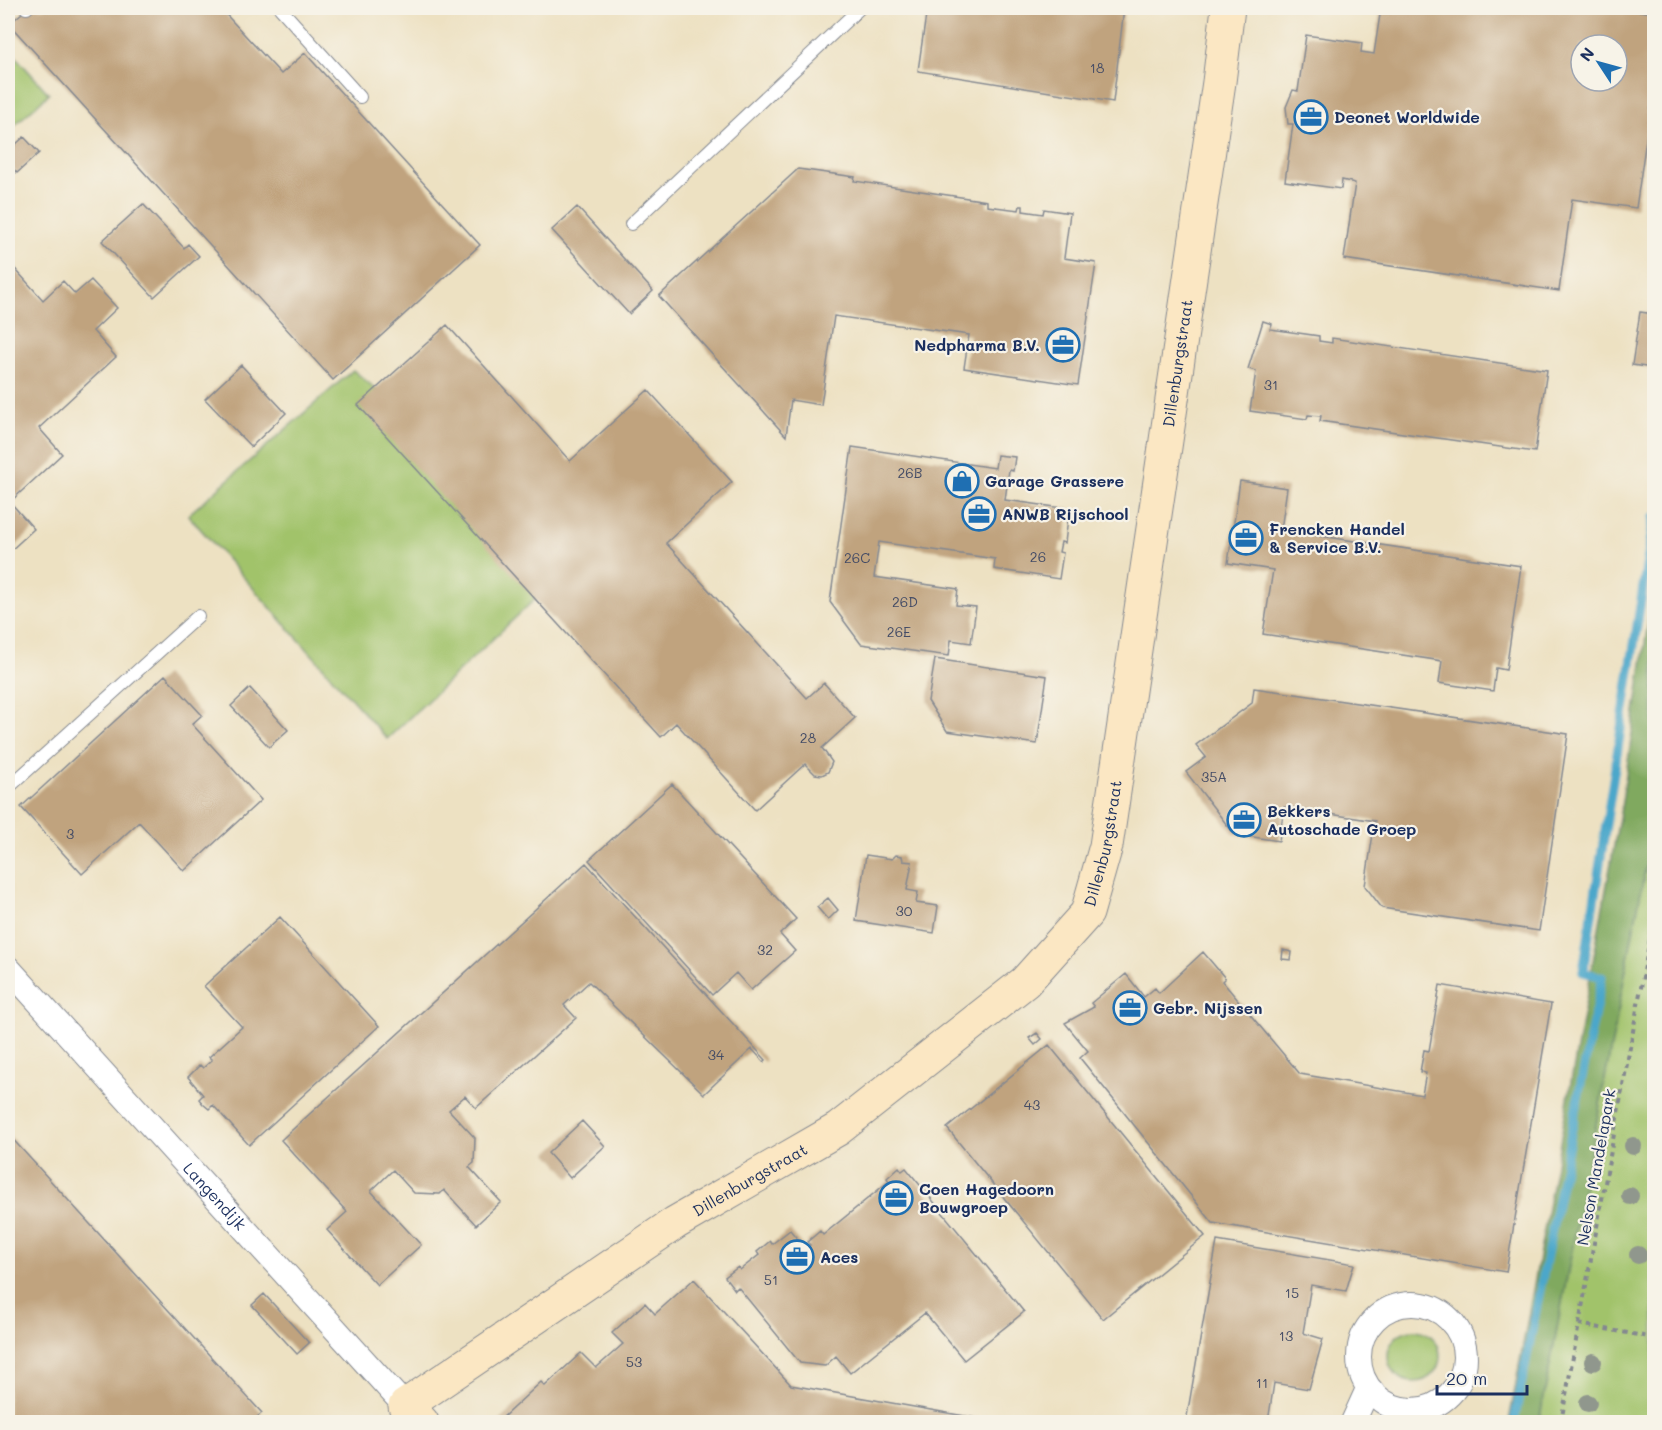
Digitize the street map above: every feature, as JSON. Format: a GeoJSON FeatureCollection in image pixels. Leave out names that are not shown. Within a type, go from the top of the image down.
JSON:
{"type":"FeatureCollection","features":[{"type":"Feature","properties":{"kind":"street","name":"Dillenburgstraat"},"geometry":{"type":"LineString","coordinates":[[413,1414],[675,1223],[838,1129],[1024,982],[1087,913],[1106,846],[1228,8]]}},
{"type":"Feature","properties":{"kind":"street","name":"Langendijk"},"geometry":{"type":"LineString","coordinates":[[8,968],[413,1414]]}},
{"type":"Feature","properties":{"kind":"street"},"geometry":{"type":"LineString","coordinates":[[1353,1422],[1368,1389],[1360,1370],[1358,1351],[1363,1334],[1374,1318],[1387,1309],[1405,1303],[1418,1303],[1446,1315],[1458,1329],[1464,1342],[1466,1361],[1462,1377],[1452,1393],[1437,1405],[1419,1410],[1404,1410],[1386,1405],[1368,1389]]}},
{"type":"Feature","properties":{"kind":"lane"},"geometry":{"type":"LineString","coordinates":[[280,8],[360,97]]}},
{"type":"Feature","properties":{"kind":"lane"},"geometry":{"type":"LineString","coordinates":[[631,224],[860,8]]}},
{"type":"Feature","properties":{"kind":"lane"},"geometry":{"type":"LineString","coordinates":[[8,788],[198,616]]}},
{"type":"Feature","properties":{"kind":"path","name":"Nelson Mandelapark"},"geometry":{"type":"LineString","coordinates":[[1561,1422],[1654,917]]}},
{"type":"Feature","properties":{"kind":"path"},"geometry":{"type":"LineString","coordinates":[[1579,1324],[1654,1338]]}},
{"type":"Feature","properties":{"kind":"green space"},"geometry":{"type":"Polygon","coordinates":[[[8,48],[49,94],[8,131],[8,48]]]}},
{"type":"Feature","properties":{"kind":"green space"},"geometry":{"type":"Polygon","coordinates":[[[353,370],[389,400],[548,587],[387,739],[188,515],[353,370]]]}},
{"type":"Feature","properties":{"kind":"green space"},"geometry":{"type":"Polygon","coordinates":[[[1654,581],[1654,823],[1539,1422],[1509,1422],[1622,802],[1654,581]]]}},
{"type":"Feature","properties":{"kind":"green space"},"geometry":{"type":"Polygon","coordinates":[[[1654,823],[1654,1422],[1539,1422],[1654,823]]]}},
{"type":"Feature","properties":{"kind":"green space"},"geometry":{"type":"Polygon","coordinates":[[[1414,1330],[1424,1332],[1432,1338],[1438,1346],[1440,1356],[1438,1366],[1432,1374],[1424,1380],[1414,1382],[1404,1380],[1396,1374],[1390,1366],[1388,1356],[1390,1346],[1396,1338],[1404,1332],[1414,1330]]]}},
{"type":"Feature","properties":{"kind":"building"},"geometry":{"type":"Polygon","coordinates":[[[28,8],[220,8],[281,74],[305,53],[480,245],[333,380],[9,24],[28,8]]]}},
{"type":"Feature","properties":{"kind":"building"},"geometry":{"type":"Polygon","coordinates":[[[927,8],[1124,8],[1113,102],[918,71],[927,8]]]}},
{"type":"Feature","properties":{"kind":"building"},"geometry":{"type":"Polygon","coordinates":[[[1381,8],[1616,8],[1654,13],[1654,84],[1636,208],[1572,199],[1559,291],[1344,259],[1355,183],[1342,180],[1341,189],[1285,181],[1293,124],[1288,124],[1286,107],[1293,90],[1298,91],[1306,35],[1362,43],[1361,52],[1374,54],[1381,8]]]}},
{"type":"Feature","properties":{"kind":"building"},"geometry":{"type":"Polygon","coordinates":[[[24,137],[39,153],[17,173],[8,163],[8,151],[24,137]]]}},
{"type":"Feature","properties":{"kind":"building"},"geometry":{"type":"Polygon","coordinates":[[[798,169],[855,177],[854,181],[987,201],[987,206],[1019,210],[1020,206],[1023,206],[1023,211],[1043,214],[1044,209],[1070,213],[1064,258],[1096,263],[1078,385],[964,368],[969,335],[834,316],[821,405],[791,400],[786,436],[659,296],[798,169]]]}},
{"type":"Feature","properties":{"kind":"building"},"geometry":{"type":"Polygon","coordinates":[[[143,204],[184,248],[188,244],[199,256],[154,297],[102,241],[143,204]]]}},
{"type":"Feature","properties":{"kind":"building"},"geometry":{"type":"Polygon","coordinates":[[[577,207],[653,291],[629,314],[552,230],[577,207]]]}},
{"type":"Feature","properties":{"kind":"building"},"geometry":{"type":"Polygon","coordinates":[[[8,261],[43,300],[63,281],[75,294],[91,280],[117,308],[93,331],[116,357],[39,428],[62,454],[10,502],[34,529],[8,553],[8,261]]]}},
{"type":"Feature","properties":{"kind":"building"},"geometry":{"type":"Polygon","coordinates":[[[1640,312],[1654,314],[1653,368],[1632,365],[1640,312]]]}},
{"type":"Feature","properties":{"kind":"building"},"geometry":{"type":"Polygon","coordinates":[[[1263,321],[1272,324],[1270,329],[1319,336],[1319,341],[1332,343],[1332,338],[1547,370],[1535,452],[1320,421],[1321,416],[1308,415],[1307,419],[1250,411],[1256,371],[1248,369],[1263,321]]]}},
{"type":"Feature","properties":{"kind":"building"},"geometry":{"type":"Polygon","coordinates":[[[447,325],[570,461],[648,390],[732,482],[666,543],[807,698],[824,683],[855,718],[822,748],[832,762],[828,772],[822,775],[815,774],[805,764],[755,810],[676,723],[661,737],[358,405],[447,325]]]}},
{"type":"Feature","properties":{"kind":"building"},"geometry":{"type":"Polygon","coordinates":[[[241,365],[286,413],[251,447],[205,399],[241,365]]]}},
{"type":"Feature","properties":{"kind":"building"},"geometry":{"type":"Polygon","coordinates":[[[852,447],[995,468],[997,455],[1015,457],[1013,471],[1009,470],[1005,500],[1069,509],[1065,543],[1061,542],[1059,552],[1063,553],[1059,579],[994,569],[995,559],[879,542],[874,577],[958,589],[956,605],[976,607],[971,643],[951,640],[949,656],[861,644],[830,602],[852,447]]]}},
{"type":"Feature","properties":{"kind":"building"},"geometry":{"type":"Polygon","coordinates":[[[1240,481],[1287,488],[1281,530],[1521,566],[1506,670],[1496,668],[1493,691],[1439,683],[1442,661],[1263,634],[1273,570],[1228,563],[1240,481]]]}},
{"type":"Feature","properties":{"kind":"building"},"geometry":{"type":"Polygon","coordinates":[[[935,659],[1047,676],[1037,744],[947,731],[928,701],[935,659]]]}},
{"type":"Feature","properties":{"kind":"building"},"geometry":{"type":"Polygon","coordinates":[[[165,675],[202,715],[192,724],[261,800],[184,871],[139,822],[82,874],[21,807],[165,675]]]}},
{"type":"Feature","properties":{"kind":"building"},"geometry":{"type":"Polygon","coordinates":[[[250,688],[288,730],[269,747],[231,706],[250,688]]]}},
{"type":"Feature","properties":{"kind":"building"},"geometry":{"type":"Polygon","coordinates":[[[1254,688],[1568,734],[1539,931],[1382,908],[1365,886],[1375,821],[1284,807],[1279,841],[1234,834],[1186,772],[1206,757],[1196,745],[1252,703],[1254,688]]]}},
{"type":"Feature","properties":{"kind":"building"},"geometry":{"type":"Polygon","coordinates":[[[672,784],[796,919],[780,934],[795,951],[751,990],[736,973],[712,995],[589,860],[672,784]]]}},
{"type":"Feature","properties":{"kind":"building"},"geometry":{"type":"Polygon","coordinates":[[[866,855],[892,859],[896,855],[902,856],[903,861],[912,862],[907,890],[918,892],[916,903],[938,906],[934,933],[856,921],[866,855]]]}},
{"type":"Feature","properties":{"kind":"building"},"geometry":{"type":"Polygon","coordinates":[[[586,863],[766,1060],[764,1062],[752,1049],[704,1094],[589,982],[564,1005],[576,1018],[476,1108],[465,1096],[449,1110],[475,1138],[474,1163],[469,1167],[501,1202],[476,1225],[444,1190],[440,1194],[414,1193],[393,1170],[371,1191],[421,1245],[377,1285],[327,1230],[347,1212],[281,1140],[586,863]]]}},
{"type":"Feature","properties":{"kind":"building"},"geometry":{"type":"Polygon","coordinates":[[[828,898],[838,910],[828,920],[817,907],[828,898]]]}},
{"type":"Feature","properties":{"kind":"building"},"geometry":{"type":"Polygon","coordinates":[[[280,917],[379,1026],[249,1145],[213,1105],[209,1109],[203,1104],[199,1099],[203,1095],[188,1077],[200,1065],[203,1068],[212,1060],[209,1057],[242,1027],[204,986],[280,917]]]}},
{"type":"Feature","properties":{"kind":"building"},"geometry":{"type":"Polygon","coordinates":[[[1283,950],[1292,952],[1291,960],[1282,959],[1283,950]]]}},
{"type":"Feature","properties":{"kind":"building"},"geometry":{"type":"Polygon","coordinates":[[[1203,952],[1225,978],[1222,981],[1300,1074],[1422,1095],[1426,1073],[1420,1072],[1424,1050],[1429,1051],[1440,985],[1551,1004],[1506,1272],[1213,1223],[1080,1058],[1088,1051],[1065,1023],[1094,1007],[1091,1003],[1126,974],[1144,997],[1155,988],[1159,993],[1203,952]]]}},
{"type":"Feature","properties":{"kind":"building"},"geometry":{"type":"Polygon","coordinates":[[[1037,1033],[1042,1039],[1035,1045],[1029,1038],[1037,1033]]]}},
{"type":"Feature","properties":{"kind":"building"},"geometry":{"type":"Polygon","coordinates":[[[1049,1045],[1205,1236],[1103,1319],[947,1128],[1049,1045]]]}},
{"type":"Feature","properties":{"kind":"building"},"geometry":{"type":"Polygon","coordinates":[[[582,1121],[605,1146],[570,1178],[548,1153],[582,1121]]]}},
{"type":"Feature","properties":{"kind":"building"},"geometry":{"type":"Polygon","coordinates":[[[8,1134],[262,1413],[251,1422],[8,1422],[8,1134]]]}},
{"type":"Feature","properties":{"kind":"building"},"geometry":{"type":"Polygon","coordinates":[[[899,1167],[902,1171],[906,1168],[1024,1312],[964,1360],[925,1313],[850,1373],[836,1356],[825,1366],[800,1363],[738,1287],[735,1290],[725,1277],[738,1267],[740,1270],[759,1255],[757,1252],[770,1241],[772,1244],[790,1230],[806,1249],[810,1245],[807,1242],[820,1231],[823,1235],[889,1181],[887,1178],[899,1167]]]}},
{"type":"Feature","properties":{"kind":"building"},"geometry":{"type":"Polygon","coordinates":[[[1217,1241],[1354,1264],[1346,1291],[1311,1285],[1303,1333],[1323,1339],[1309,1389],[1274,1383],[1268,1422],[1186,1422],[1217,1241]]]}},
{"type":"Feature","properties":{"kind":"building"},"geometry":{"type":"Polygon","coordinates":[[[694,1279],[791,1385],[998,1422],[503,1422],[500,1420],[541,1382],[545,1386],[581,1353],[596,1368],[623,1344],[612,1333],[645,1303],[655,1314],[694,1279]]]}},
{"type":"Feature","properties":{"kind":"building"},"geometry":{"type":"Polygon","coordinates":[[[264,1294],[309,1343],[297,1354],[252,1305],[264,1294]]]}},
{"type":"Feature","properties":{"kind":"waterway"},"geometry":{"type":"LineString","coordinates":[[1514,1422],[1602,977],[1583,972],[1654,517]]}},
{"type":"Feature","properties":{"kind":"place","name":"Deonet Worldwide"},"geometry":{"type":"Point","coordinates":[1311,117]}},
{"type":"Feature","properties":{"kind":"place","name":"Nedpharma B.V."},"geometry":{"type":"Point","coordinates":[1063,345]}},
{"type":"Feature","properties":{"kind":"place","name":"Garage Grassere"},"geometry":{"type":"Point","coordinates":[962,481]}},
{"type":"Feature","properties":{"kind":"place","name":"ANWB Rijschool"},"geometry":{"type":"Point","coordinates":[979,514]}},
{"type":"Feature","properties":{"kind":"place","name":"Frencken Handel & Service B.V."},"geometry":{"type":"Point","coordinates":[1246,538]}},
{"type":"Feature","properties":{"kind":"place","name":"Bekkers Autoschade Groep"},"geometry":{"type":"Point","coordinates":[1244,820]}},
{"type":"Feature","properties":{"kind":"place","name":"Gebr. Nijssen"},"geometry":{"type":"Point","coordinates":[1130,1008]}},
{"type":"Feature","properties":{"kind":"place","name":"Coen Hagedoorn Bouwgroep"},"geometry":{"type":"Point","coordinates":[896,1198]}},
{"type":"Feature","properties":{"kind":"place","name":"Aces"},"geometry":{"type":"Point","coordinates":[797,1257]}}]}
